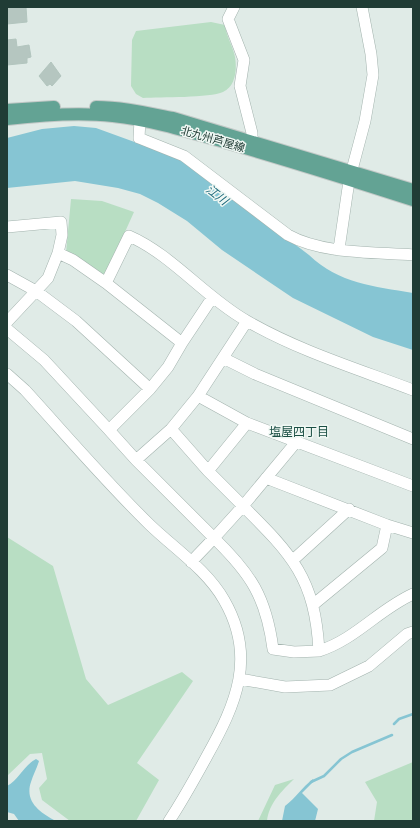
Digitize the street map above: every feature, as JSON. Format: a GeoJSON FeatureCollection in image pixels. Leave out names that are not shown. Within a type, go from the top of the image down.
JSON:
{"type":"FeatureCollection","features":[{"type":"Feature","properties":{"kind":"main road","name":"北九州芦屋線"},"geometry":{"type":"LineString","coordinates":[[7,110],[46,107],[114,107],[173,118],[252,142],[413,200]]}},
{"type":"Feature","properties":{"kind":"main road","name":"北九州芦屋線"},"geometry":{"type":"LineString","coordinates":[[7,119],[47,115],[104,116],[140,120],[351,177],[413,190]]}},
{"type":"Feature","properties":{"kind":"street"},"geometry":{"type":"LineString","coordinates":[[234,7],[228,19],[244,60],[240,86],[252,133],[252,142]]}},
{"type":"Feature","properties":{"kind":"street"},"geometry":{"type":"LineString","coordinates":[[340,249],[351,177],[373,76],[372,54],[362,7]]}},
{"type":"Feature","properties":{"kind":"street"},"geometry":{"type":"LineString","coordinates":[[140,120],[139,138],[184,156],[288,235],[302,243],[340,249],[413,255]]}},
{"type":"Feature","properties":{"kind":"street"},"geometry":{"type":"LineString","coordinates":[[7,227],[61,222],[62,235],[58,253],[48,278],[7,322]]}},
{"type":"Feature","properties":{"kind":"street"},"geometry":{"type":"LineString","coordinates":[[106,282],[129,236],[139,240],[212,298],[247,321],[292,344],[413,390]]}},
{"type":"Feature","properties":{"kind":"street"},"geometry":{"type":"LineString","coordinates":[[58,253],[73,260],[106,282],[182,343]]}},
{"type":"Feature","properties":{"kind":"street"},"geometry":{"type":"LineString","coordinates":[[7,275],[36,291],[76,321],[150,389]]}},
{"type":"Feature","properties":{"kind":"street"},"geometry":{"type":"LineString","coordinates":[[109,430],[150,389],[168,367],[212,298]]}},
{"type":"Feature","properties":{"kind":"street"},"geometry":{"type":"LineString","coordinates":[[136,460],[170,429],[198,396],[247,321]]}},
{"type":"Feature","properties":{"kind":"street"},"geometry":{"type":"LineString","coordinates":[[7,329],[44,360],[136,460],[244,570],[264,605],[270,623],[274,649],[294,652],[319,651],[341,642],[388,608],[413,594]]}},
{"type":"Feature","properties":{"kind":"street"},"geometry":{"type":"LineString","coordinates":[[223,358],[261,377],[413,440]]}},
{"type":"Feature","properties":{"kind":"street"},"geometry":{"type":"LineString","coordinates":[[7,374],[25,390],[150,525],[191,562],[224,599],[234,620],[241,661],[240,679],[234,701],[221,732],[169,821]]}},
{"type":"Feature","properties":{"kind":"street"},"geometry":{"type":"LineString","coordinates":[[198,396],[247,423],[413,486]]}},
{"type":"Feature","properties":{"kind":"street"},"geometry":{"type":"LineString","coordinates":[[208,472],[247,423]]}},
{"type":"Feature","properties":{"kind":"street"},"geometry":{"type":"LineString","coordinates":[[170,429],[208,472],[278,541],[293,560],[304,580],[314,604],[318,626],[319,651]]}},
{"type":"Feature","properties":{"kind":"street"},"geometry":{"type":"LineString","coordinates":[[191,562],[243,506],[297,441]]}},
{"type":"Feature","properties":{"kind":"street"},"geometry":{"type":"LineString","coordinates":[[266,478],[387,525],[413,533]]}},
{"type":"Feature","properties":{"kind":"street"},"geometry":{"type":"LineString","coordinates":[[293,560],[349,509]]}},
{"type":"Feature","properties":{"kind":"street"},"geometry":{"type":"LineString","coordinates":[[314,604],[382,548],[387,525]]}},
{"type":"Feature","properties":{"kind":"street"},"geometry":{"type":"LineString","coordinates":[[240,679],[285,688],[330,686],[369,666],[407,634],[413,632]]}},
{"type":"Feature","properties":{"kind":"green space"},"geometry":{"type":"Polygon","coordinates":[[[211,22],[225,25],[234,53],[236,72],[231,86],[223,92],[217,94],[196,96],[143,98],[136,94],[131,86],[132,40],[136,31],[211,22]]]}},
{"type":"Feature","properties":{"kind":"green space"},"geometry":{"type":"Polygon","coordinates":[[[71,199],[102,201],[134,212],[106,274],[102,276],[66,253],[71,199]]]}},
{"type":"Feature","properties":{"kind":"green space"},"geometry":{"type":"Polygon","coordinates":[[[7,537],[53,566],[86,679],[108,705],[182,672],[193,681],[137,763],[159,780],[136,821],[70,821],[42,800],[39,788],[47,779],[42,753],[30,754],[7,776],[7,537]]]}},
{"type":"Feature","properties":{"kind":"green space"},"geometry":{"type":"Polygon","coordinates":[[[413,762],[413,821],[374,821],[377,802],[365,782],[413,762]]]}},
{"type":"Feature","properties":{"kind":"green space"},"geometry":{"type":"Polygon","coordinates":[[[294,779],[273,803],[267,821],[258,821],[275,785],[294,779]]]}},
{"type":"Feature","properties":{"kind":"water","name":"江川"},"geometry":{"type":"Polygon","coordinates":[[[74,126],[96,128],[173,156],[197,170],[321,265],[333,272],[345,278],[371,286],[413,293],[413,350],[373,337],[293,298],[222,250],[187,221],[140,194],[118,188],[75,181],[7,188],[7,138],[42,129],[74,126]]]}},
{"type":"Feature","properties":{"kind":"water"},"geometry":{"type":"Polygon","coordinates":[[[36,759],[39,761],[29,789],[30,795],[35,806],[56,821],[19,821],[14,814],[7,812],[7,786],[36,759]]]}},
{"type":"Feature","properties":{"kind":"water"},"geometry":{"type":"Polygon","coordinates":[[[313,779],[314,781],[302,793],[318,809],[315,821],[282,821],[285,806],[313,779]]]}},
{"type":"Feature","properties":{"kind":"building"},"geometry":{"type":"Polygon","coordinates":[[[7,7],[26,7],[27,22],[7,24],[7,7]]]}},
{"type":"Feature","properties":{"kind":"building"},"geometry":{"type":"Polygon","coordinates":[[[16,39],[17,47],[29,45],[31,57],[27,58],[27,63],[7,65],[7,40],[16,39]]]}},
{"type":"Feature","properties":{"kind":"building"},"geometry":{"type":"Polygon","coordinates":[[[51,62],[61,76],[52,86],[50,84],[47,86],[39,76],[51,62]]]}},
{"type":"Feature","properties":{"kind":"waterway"},"geometry":{"type":"LineString","coordinates":[[394,724],[399,719],[413,714]]}},
{"type":"Feature","properties":{"kind":"waterway"},"geometry":{"type":"LineString","coordinates":[[311,782],[324,776],[341,759],[352,752],[392,735]]}},
{"type":"Feature","properties":{"kind":"district","name":"塩屋四丁目"},"geometry":{"type":"Point","coordinates":[299,432]}}]}
